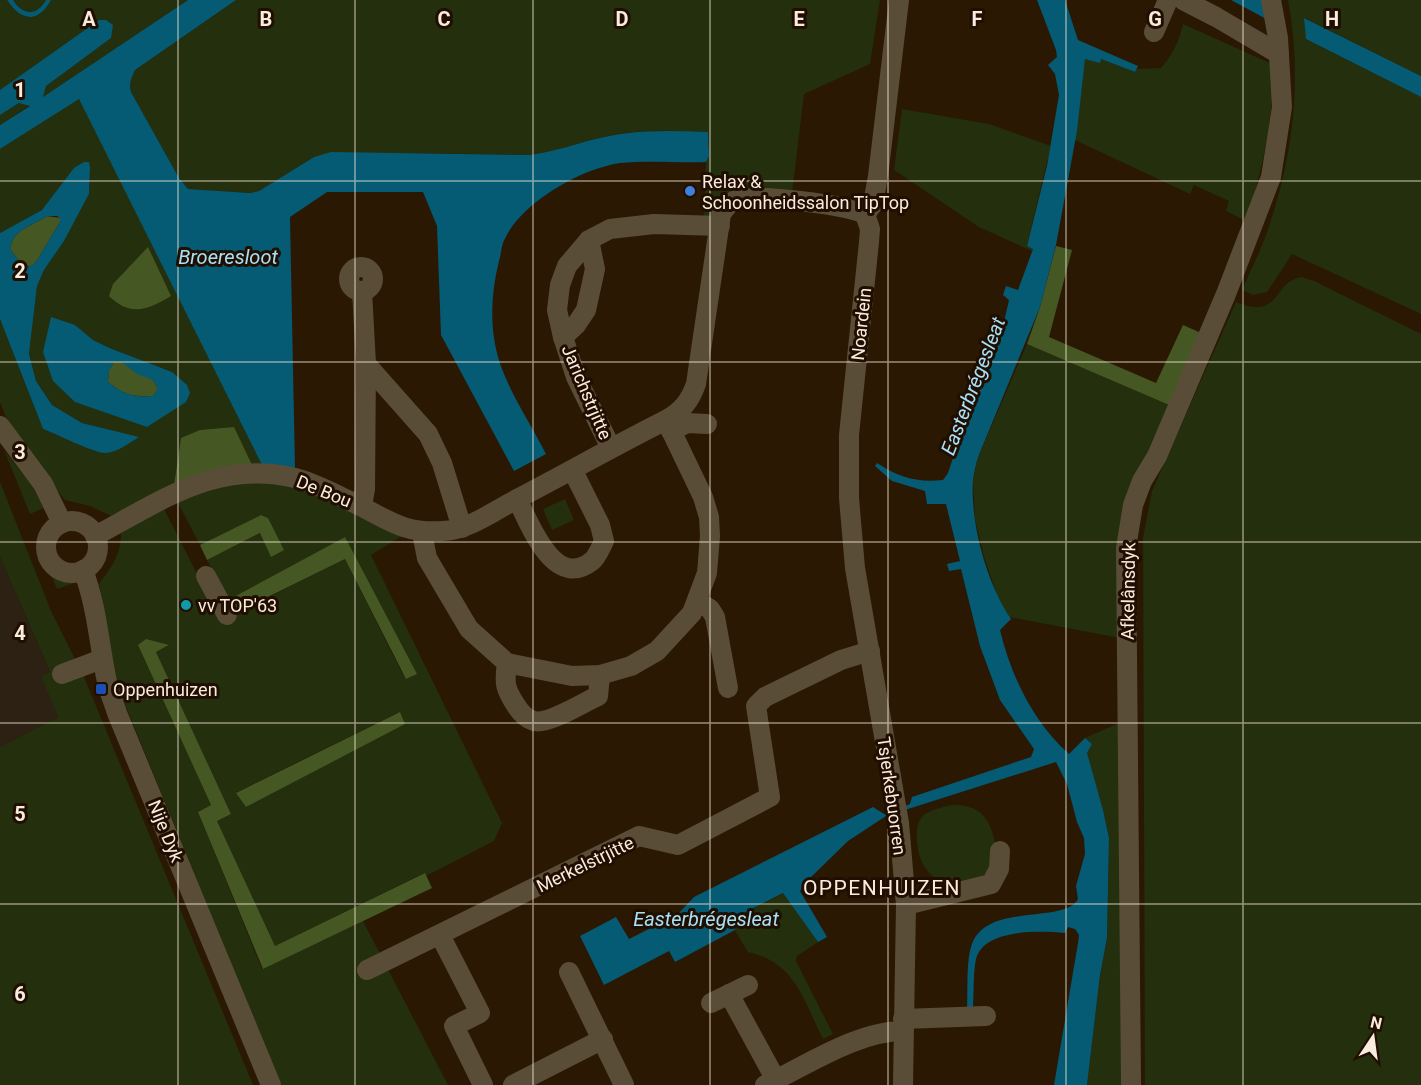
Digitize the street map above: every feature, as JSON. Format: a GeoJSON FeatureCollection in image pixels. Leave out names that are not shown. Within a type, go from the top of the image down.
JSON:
{"type":"FeatureCollection","features":[{"type":"Feature","properties":{"kind":"street","name":"Noardein"},"geometry":{"type":"LineString","coordinates":[[870,651],[852,542],[848,468],[849,435],[870,229],[866,214],[873,204],[878,176],[899,0]]}},
{"type":"Feature","properties":{"kind":"street"},"geometry":{"type":"LineString","coordinates":[[1154,32],[1168,0]]}},
{"type":"Feature","properties":{"kind":"street"},"geometry":{"type":"LineString","coordinates":[[1183,0],[1279,54]]}},
{"type":"Feature","properties":{"kind":"street","name":"Afkelânsdyk"},"geometry":{"type":"LineString","coordinates":[[1131,1085],[1126,548],[1133,505],[1142,481],[1157,456],[1271,177],[1282,107],[1279,54],[1271,0]]}},
{"type":"Feature","properties":{"kind":"street"},"geometry":{"type":"LineString","coordinates":[[720,226],[721,214],[730,203],[739,199],[755,198],[835,205],[866,214]]}},
{"type":"Feature","properties":{"kind":"street","name":"Jarichstrjitte"},"geometry":{"type":"LineString","coordinates":[[611,448],[576,377],[563,337],[557,310],[560,285],[567,266],[589,240],[610,229],[654,224],[720,226]]}},
{"type":"Feature","properties":{"kind":"street","name":"De Bou"},"geometry":{"type":"LineString","coordinates":[[95,536],[165,497],[205,480],[249,473],[295,478],[362,506],[406,529],[422,533],[462,528],[573,471],[611,448],[669,425],[704,379],[720,226]]}},
{"type":"Feature","properties":{"kind":"street","name":"Jarichstrjitte"},"geometry":{"type":"LineString","coordinates":[[563,337],[576,325],[586,310],[595,269],[589,240]]}},
{"type":"Feature","properties":{"kind":"street"},"geometry":{"type":"LineString","coordinates":[[362,291],[366,364],[365,489],[362,506]]}},
{"type":"Feature","properties":{"kind":"street"},"geometry":{"type":"LineString","coordinates":[[366,364],[428,434],[442,463],[462,528]]}},
{"type":"Feature","properties":{"kind":"street"},"geometry":{"type":"LineString","coordinates":[[422,533],[427,558],[469,629],[507,663],[572,676],[600,675],[631,666],[657,651],[692,614],[707,573],[709,517],[703,497],[669,425],[707,424]]}},
{"type":"Feature","properties":{"kind":"street"},"geometry":{"type":"LineString","coordinates":[[0,426],[44,484],[62,523]]}},
{"type":"Feature","properties":{"kind":"street"},"geometry":{"type":"LineString","coordinates":[[517,499],[546,553],[560,566],[577,569],[593,560],[604,541],[600,525],[573,471]]}},
{"type":"Feature","properties":{"kind":"street"},"geometry":{"type":"LineString","coordinates":[[69,521],[82,523],[95,536],[97,554],[93,561],[82,570],[64,571],[52,563],[48,557],[46,549],[48,536],[62,523],[69,521]]}},
{"type":"Feature","properties":{"kind":"street","name":"Nije Dyk"},"geometry":{"type":"LineString","coordinates":[[82,570],[100,632],[107,685],[117,713],[271,1085]]}},
{"type":"Feature","properties":{"kind":"street"},"geometry":{"type":"LineString","coordinates":[[206,576],[227,615]]}},
{"type":"Feature","properties":{"kind":"street"},"geometry":{"type":"LineString","coordinates":[[697,601],[710,609],[715,616],[728,688]]}},
{"type":"Feature","properties":{"kind":"street","name":"Tsjerkebuorren"},"geometry":{"type":"LineString","coordinates":[[870,651],[899,823],[907,855],[903,1085]]}},
{"type":"Feature","properties":{"kind":"street","name":"Merkelstrjitte"},"geometry":{"type":"LineString","coordinates":[[367,970],[639,836],[678,845],[770,797],[756,706],[765,697],[841,660],[870,651]]}},
{"type":"Feature","properties":{"kind":"street"},"geometry":{"type":"LineString","coordinates":[[62,674],[102,659]]}},
{"type":"Feature","properties":{"kind":"street"},"geometry":{"type":"LineString","coordinates":[[507,663],[505,681],[510,696],[523,716],[534,722],[546,721],[598,696],[600,675]]}},
{"type":"Feature","properties":{"kind":"street"},"geometry":{"type":"LineString","coordinates":[[906,905],[991,884],[999,869],[1000,851]]}},
{"type":"Feature","properties":{"kind":"street"},"geometry":{"type":"LineString","coordinates":[[440,935],[480,1013],[454,1026],[483,1085]]}},
{"type":"Feature","properties":{"kind":"street"},"geometry":{"type":"LineString","coordinates":[[569,972],[624,1085]]}},
{"type":"Feature","properties":{"kind":"street"},"geometry":{"type":"LineString","coordinates":[[711,1003],[748,985]]}},
{"type":"Feature","properties":{"kind":"street"},"geometry":{"type":"LineString","coordinates":[[729,994],[770,1082],[830,1052],[903,1025],[986,1016]]}},
{"type":"Feature","properties":{"kind":"street"},"geometry":{"type":"LineString","coordinates":[[513,1085],[603,1039]]}},
{"type":"Feature","properties":{"kind":"shaded area"},"geometry":{"type":"Polygon","coordinates":[[[0,557],[50,673],[41,677],[58,717],[0,747],[0,557]]]}},
{"type":"Feature","properties":{"kind":"green space"},"geometry":{"type":"Polygon","coordinates":[[[0,0],[7,0],[18,12],[29,17],[41,13],[51,0],[188,0],[42,98],[46,86],[110,38],[0,90],[0,0]]]}},
{"type":"Feature","properties":{"kind":"green space"},"geometry":{"type":"Polygon","coordinates":[[[13,0],[46,0],[38,9],[30,12],[21,9],[13,0]]]}},
{"type":"Feature","properties":{"kind":"green space"},"geometry":{"type":"Polygon","coordinates":[[[236,0],[880,0],[870,64],[804,94],[792,193],[704,220],[706,162],[709,156],[708,132],[629,132],[530,155],[415,153],[314,157],[259,191],[250,193],[188,189],[179,178],[131,92],[130,78],[135,70],[236,0]]]}},
{"type":"Feature","properties":{"kind":"green space"},"geometry":{"type":"Polygon","coordinates":[[[1288,0],[1421,0],[1421,76],[1305,18],[1306,39],[1421,97],[1421,314],[1292,254],[1267,292],[1253,295],[1242,290],[1266,235],[1289,148],[1293,119],[1295,60],[1288,0]]]}},
{"type":"Feature","properties":{"kind":"green space"},"geometry":{"type":"Polygon","coordinates":[[[1183,24],[1274,65],[1266,144],[1258,182],[1246,221],[1226,211],[1229,201],[1194,185],[1190,194],[1075,140],[1085,59],[1101,59],[1135,72],[1136,69],[1161,68],[1175,47],[1183,24]]]}},
{"type":"Feature","properties":{"kind":"green space"},"geometry":{"type":"Polygon","coordinates":[[[79,98],[262,465],[252,465],[181,438],[174,485],[111,516],[90,506],[65,500],[31,457],[5,415],[0,402],[0,319],[43,429],[94,451],[138,438],[82,423],[52,405],[36,381],[29,354],[37,286],[89,194],[90,168],[42,210],[0,233],[0,149],[79,98]],[[75,325],[47,327],[139,361],[93,340],[75,325]]]}},
{"type":"Feature","properties":{"kind":"green space"},"geometry":{"type":"Polygon","coordinates":[[[19,103],[30,105],[0,125],[0,115],[19,103]]]}},
{"type":"Feature","properties":{"kind":"green space"},"geometry":{"type":"Polygon","coordinates":[[[902,109],[989,124],[1051,146],[1027,245],[1033,249],[1032,251],[979,227],[894,170],[902,109]]]}},
{"type":"Feature","properties":{"kind":"green space"},"geometry":{"type":"Polygon","coordinates":[[[47,216],[61,218],[60,222],[36,262],[30,267],[21,263],[11,251],[11,244],[23,230],[47,216]]]}},
{"type":"Feature","properties":{"kind":"green space"},"geometry":{"type":"Polygon","coordinates":[[[1056,246],[1072,250],[1049,337],[1156,383],[1183,325],[1201,333],[1169,405],[1027,344],[1040,307],[1056,246]]]}},
{"type":"Feature","properties":{"kind":"green space"},"geometry":{"type":"Polygon","coordinates":[[[148,247],[171,296],[147,308],[124,307],[109,296],[113,284],[148,247]]]}},
{"type":"Feature","properties":{"kind":"green space"},"geometry":{"type":"Polygon","coordinates":[[[1302,277],[1421,334],[1421,1085],[1145,1085],[1143,538],[1152,491],[1236,302],[1251,307],[1262,307],[1275,298],[1292,280],[1302,277]]]}},
{"type":"Feature","properties":{"kind":"green space"},"geometry":{"type":"Polygon","coordinates":[[[1027,344],[1169,405],[1140,472],[1120,638],[1009,617],[999,602],[983,553],[975,519],[973,479],[978,457],[1027,344]]]}},
{"type":"Feature","properties":{"kind":"green space"},"geometry":{"type":"Polygon","coordinates":[[[120,361],[153,380],[158,389],[153,396],[129,394],[108,382],[109,370],[114,362],[120,361]]]}},
{"type":"Feature","properties":{"kind":"green space"},"geometry":{"type":"Polygon","coordinates":[[[234,427],[252,465],[212,471],[174,485],[181,438],[200,430],[234,427]]]}},
{"type":"Feature","properties":{"kind":"green space"},"geometry":{"type":"Polygon","coordinates":[[[4,450],[32,486],[44,508],[30,514],[4,450]]]}},
{"type":"Feature","properties":{"kind":"green space"},"geometry":{"type":"Polygon","coordinates":[[[240,478],[289,483],[407,533],[371,555],[502,823],[494,841],[426,876],[424,873],[275,946],[217,821],[231,814],[156,652],[168,646],[138,645],[211,805],[198,812],[262,969],[363,921],[448,1085],[281,1085],[111,670],[99,584],[116,559],[121,528],[163,507],[221,621],[345,559],[405,679],[345,537],[228,600],[207,560],[261,533],[283,550],[268,518],[261,515],[200,545],[177,501],[240,478]],[[399,712],[237,792],[246,807],[399,712]]]}},
{"type":"Feature","properties":{"kind":"green space"},"geometry":{"type":"Polygon","coordinates":[[[0,482],[51,611],[84,677],[253,1085],[0,1085],[0,747],[58,717],[41,677],[50,672],[0,557],[0,482]]]}},
{"type":"Feature","properties":{"kind":"green space"},"geometry":{"type":"Polygon","coordinates":[[[565,499],[574,520],[552,530],[543,509],[565,499]]]}},
{"type":"Feature","properties":{"kind":"green space"},"geometry":{"type":"Polygon","coordinates":[[[261,515],[268,518],[284,550],[271,557],[260,533],[207,560],[200,545],[261,515]]]}},
{"type":"Feature","properties":{"kind":"green space"},"geometry":{"type":"Polygon","coordinates":[[[345,537],[417,674],[406,679],[345,559],[235,613],[228,600],[345,537]]]}},
{"type":"Feature","properties":{"kind":"green space"},"geometry":{"type":"Polygon","coordinates":[[[47,565],[59,574],[77,582],[57,589],[47,565]]]}},
{"type":"Feature","properties":{"kind":"green space"},"geometry":{"type":"Polygon","coordinates":[[[146,639],[169,645],[156,652],[231,814],[217,821],[275,946],[425,873],[432,888],[263,969],[198,812],[211,805],[138,645],[146,639]]]}},
{"type":"Feature","properties":{"kind":"green space"},"geometry":{"type":"Polygon","coordinates":[[[400,712],[405,724],[246,807],[236,793],[400,712]]]}},
{"type":"Feature","properties":{"kind":"green space"},"geometry":{"type":"Polygon","coordinates":[[[1121,722],[1123,1085],[1087,1085],[1100,975],[1107,938],[1109,838],[1086,753],[1092,744],[1085,738],[1121,722]]]}},
{"type":"Feature","properties":{"kind":"green space"},"geometry":{"type":"Polygon","coordinates":[[[952,805],[971,808],[985,817],[991,829],[995,850],[991,866],[980,878],[965,884],[949,884],[934,877],[922,863],[917,841],[918,824],[924,815],[952,805]]]}},
{"type":"Feature","properties":{"kind":"green space"},"geometry":{"type":"Polygon","coordinates":[[[784,893],[818,942],[797,956],[796,961],[833,1034],[823,1039],[803,997],[788,974],[764,957],[748,952],[729,921],[784,893]]]}},
{"type":"Feature","properties":{"kind":"water"},"geometry":{"type":"Polygon","coordinates":[[[7,0],[13,0],[21,9],[29,12],[38,9],[46,0],[51,0],[41,13],[29,17],[18,12],[7,0]]]}},
{"type":"Feature","properties":{"kind":"water","name":"Broeresloot"},"geometry":{"type":"Polygon","coordinates":[[[188,0],[236,0],[135,70],[130,86],[131,92],[179,178],[188,189],[250,193],[259,191],[314,157],[331,152],[530,155],[620,134],[653,131],[708,132],[709,156],[706,162],[620,163],[587,173],[569,181],[536,202],[522,215],[503,243],[494,288],[492,315],[495,343],[506,380],[546,454],[514,471],[441,335],[437,226],[423,192],[327,192],[290,217],[295,469],[262,465],[79,99],[0,149],[0,125],[30,106],[19,103],[0,115],[0,90],[99,20],[106,20],[113,25],[111,38],[46,86],[43,97],[188,0]]]}},
{"type":"Feature","properties":{"kind":"water","name":"Easterbrégesleat"},"geometry":{"type":"Polygon","coordinates":[[[1037,0],[1065,0],[1078,40],[1138,66],[1135,72],[1101,59],[1100,63],[1085,59],[1077,131],[1056,245],[1040,307],[978,457],[973,480],[977,534],[995,589],[1011,619],[1000,630],[1017,681],[1034,713],[1069,754],[1085,738],[1092,744],[1087,753],[1109,838],[1107,938],[1100,975],[1087,1085],[1054,1085],[1078,943],[1079,935],[1075,929],[1068,927],[1065,933],[1014,934],[990,942],[981,949],[976,959],[973,1007],[967,1012],[969,954],[979,933],[991,924],[1007,918],[1057,911],[1070,907],[1078,899],[1076,886],[1085,854],[1084,838],[1077,822],[1067,784],[1056,762],[886,816],[848,841],[808,880],[800,891],[827,937],[818,942],[783,893],[730,920],[735,930],[675,962],[669,951],[604,985],[580,936],[616,917],[629,939],[677,915],[694,897],[873,807],[884,814],[910,804],[912,797],[1031,757],[1034,749],[1000,700],[980,646],[961,569],[949,571],[947,564],[960,561],[946,504],[927,504],[925,491],[892,481],[875,466],[877,463],[893,472],[916,480],[943,480],[948,473],[965,422],[966,409],[977,395],[1000,339],[1009,300],[1003,295],[1006,286],[1018,290],[1033,249],[1027,246],[1047,166],[1059,95],[1055,74],[1048,65],[1057,57],[1056,50],[1037,0]]]}},
{"type":"Feature","properties":{"kind":"water"},"geometry":{"type":"Polygon","coordinates":[[[1231,0],[1267,0],[1270,21],[1231,0]]]}},
{"type":"Feature","properties":{"kind":"water"},"geometry":{"type":"Polygon","coordinates":[[[1304,18],[1421,76],[1421,97],[1306,39],[1304,18]]]}},
{"type":"Feature","properties":{"kind":"water"},"geometry":{"type":"Polygon","coordinates":[[[84,162],[89,162],[89,194],[37,286],[29,354],[36,381],[52,405],[82,423],[139,437],[109,453],[92,450],[43,429],[0,319],[0,233],[42,210],[74,168],[84,162]],[[47,216],[14,238],[11,251],[21,263],[29,267],[36,262],[60,222],[57,216],[47,216]]]}},
{"type":"Feature","properties":{"kind":"water"},"geometry":{"type":"Polygon","coordinates":[[[51,317],[75,325],[93,340],[112,349],[172,372],[187,385],[190,393],[186,402],[147,427],[75,402],[53,381],[43,352],[51,317]],[[120,361],[114,362],[109,370],[108,382],[118,390],[129,394],[153,396],[158,389],[153,380],[137,374],[120,361]]]}},
{"type":"Feature","properties":{"kind":"place","name":"Relax & Schoonheidssalon TipTop"},"geometry":{"type":"Point","coordinates":[690,191]}},
{"type":"Feature","properties":{"kind":"place","name":"vv TOP'63"},"geometry":{"type":"Point","coordinates":[186,605]}},
{"type":"Feature","properties":{"kind":"place","name":"Oppenhuizen"},"geometry":{"type":"Point","coordinates":[101,689]}},
{"type":"Feature","properties":{"kind":"district","name":"OPPENHUIZEN"},"geometry":{"type":"Point","coordinates":[882,888]}}]}
